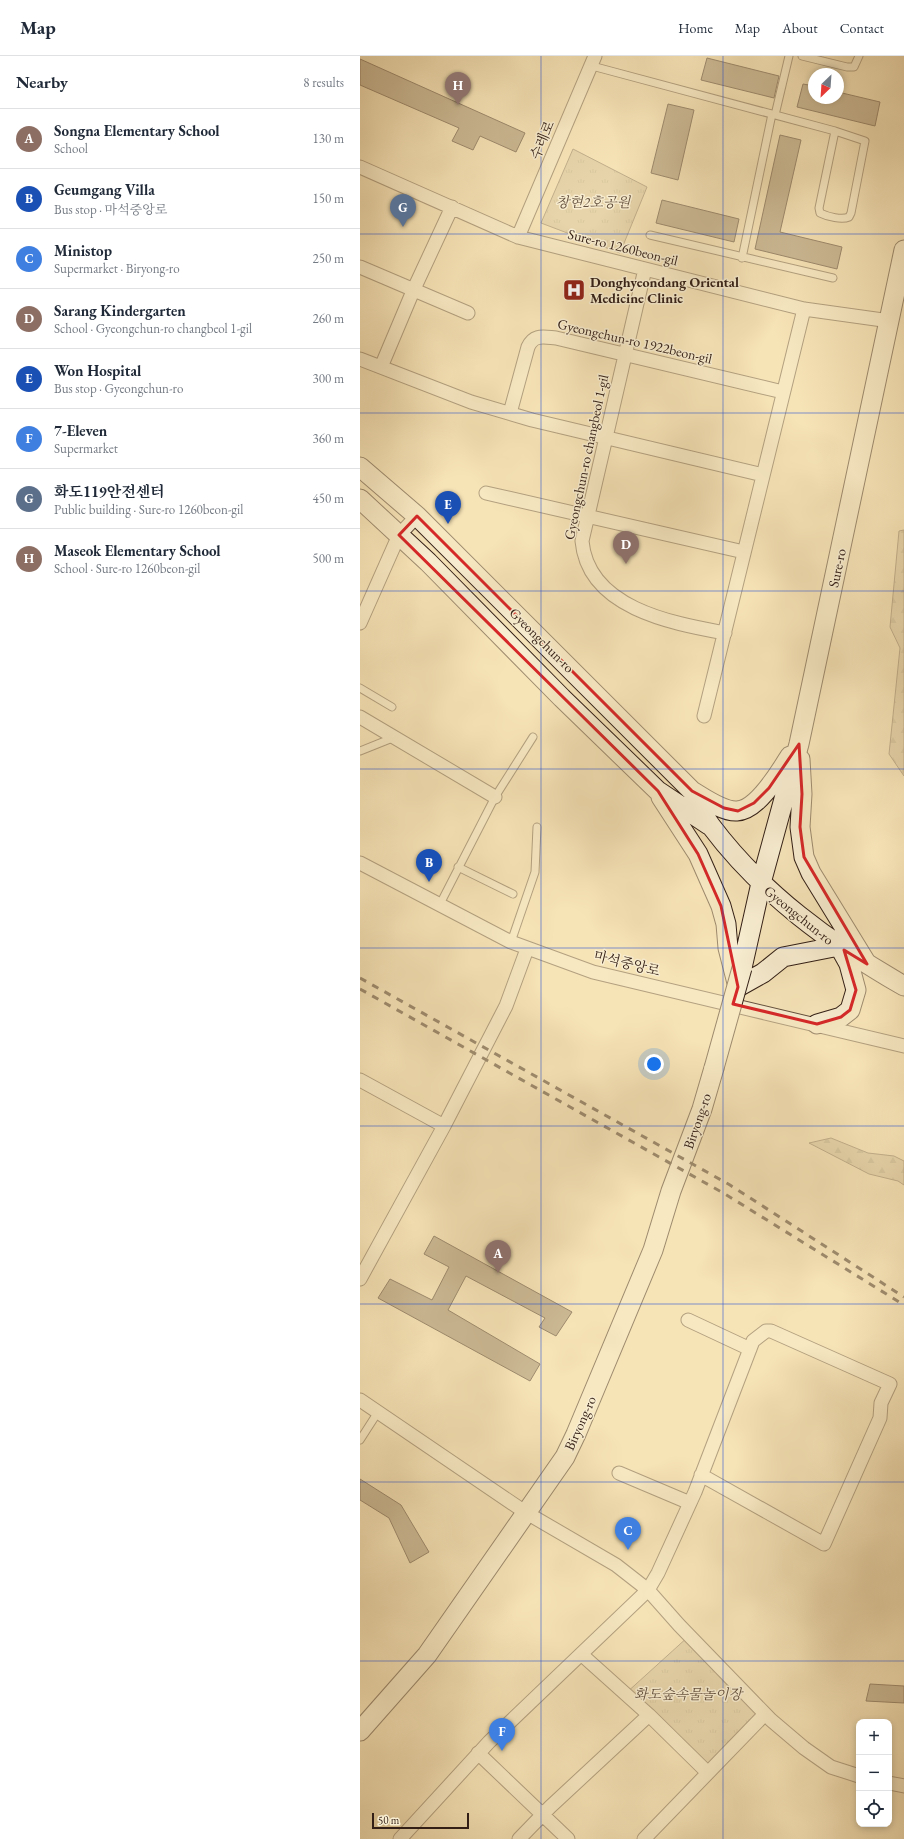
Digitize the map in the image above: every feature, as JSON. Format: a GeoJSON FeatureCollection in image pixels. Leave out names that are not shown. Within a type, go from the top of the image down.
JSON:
{"type":"FeatureCollection","features":[{"type":"Feature","properties":{"kind":"street","name":"수레로"},"geometry":{"type":"LineString","coordinates":[[518,237],[593,61]]}},
{"type":"Feature","properties":{"kind":"street","name":"Sure-ro 1260beon-gil"},"geometry":{"type":"LineString","coordinates":[[360,167],[518,237],[804,309],[890,321]]}},
{"type":"Feature","properties":{"kind":"street"},"geometry":{"type":"LineString","coordinates":[[381,368],[413,291],[452,207]]}},
{"type":"Feature","properties":{"kind":"street","name":"Sure-ro"},"geometry":{"type":"LineString","coordinates":[[760,883],[799,744],[904,250]]}},
{"type":"Feature","properties":{"kind":"street"},"geometry":{"type":"LineString","coordinates":[[360,267],[413,291],[468,313]]}},
{"type":"Feature","properties":{"kind":"street","name":"Gyeongchun-ro changbeol 1-gil"},"geometry":{"type":"LineString","coordinates":[[645,269],[587,516],[582,541],[583,555],[590,572],[602,587],[623,602],[684,625],[725,633]]}},
{"type":"Feature","properties":{"kind":"street"},"geometry":{"type":"LineString","coordinates":[[704,716],[804,309]]}},
{"type":"Feature","properties":{"kind":"street","name":"Gyeongchun-ro 1922beon-gil"},"geometry":{"type":"LineString","coordinates":[[510,413],[528,347],[532,340],[539,336],[556,338],[783,392]]}},
{"type":"Feature","properties":{"kind":"street"},"geometry":{"type":"LineString","coordinates":[[360,359],[471,402],[605,438],[762,475]]}},
{"type":"Feature","properties":{"kind":"street","name":"Gyeongchun-ro"},"geometry":{"type":"LineString","coordinates":[[360,467],[417,516],[692,791],[710,825],[760,883],[839,946],[904,986]]}},
{"type":"Feature","properties":{"kind":"street"},"geometry":{"type":"LineString","coordinates":[[486,493],[744,552]]}},
{"type":"Feature","properties":{"kind":"street","name":"Gyeongchun-ro"},"geometry":{"type":"LineString","coordinates":[[360,499],[428,562],[567,703],[658,791],[710,825]]}},
{"type":"Feature","properties":{"kind":"street"},"geometry":{"type":"LineString","coordinates":[[360,623],[399,535],[417,516]]}},
{"type":"Feature","properties":{"kind":"street"},"geometry":{"type":"LineString","coordinates":[[360,717],[495,797]]}},
{"type":"Feature","properties":{"kind":"street"},"geometry":{"type":"LineString","coordinates":[[692,791],[724,808],[738,811],[754,803],[769,788],[799,744]]}},
{"type":"Feature","properties":{"kind":"street"},"geometry":{"type":"LineString","coordinates":[[799,744],[802,794],[800,827],[804,857],[811,873],[867,964]]}},
{"type":"Feature","properties":{"kind":"street"},"geometry":{"type":"LineString","coordinates":[[658,791],[698,854],[712,882],[726,924],[728,948],[738,987],[763,973],[783,957],[839,946],[852,973],[856,990],[850,1010],[841,1017],[817,1024]]}},
{"type":"Feature","properties":{"kind":"street","name":"마석중앙로"},"geometry":{"type":"LineString","coordinates":[[360,863],[439,906],[511,942],[593,972],[817,1024],[904,1046]]}},
{"type":"Feature","properties":{"kind":"street","name":"Biryong-ro"},"geometry":{"type":"LineString","coordinates":[[360,1731],[427,1655],[564,1456],[576,1434],[653,1250],[671,1191],[702,1109],[738,987],[760,883]]}},
{"type":"Feature","properties":{"kind":"street"},"geometry":{"type":"LineString","coordinates":[[360,1279],[444,1126],[506,1006],[527,949]]}},
{"type":"Feature","properties":{"kind":"street"},"geometry":{"type":"LineString","coordinates":[[360,1080],[444,1126]]}},
{"type":"Feature","properties":{"kind":"street"},"geometry":{"type":"LineString","coordinates":[[688,1320],[750,1349]]}},
{"type":"Feature","properties":{"kind":"street"},"geometry":{"type":"LineString","coordinates":[[400,1839],[478,1753],[648,1590],[658,1573],[690,1503],[753,1341],[757,1337],[766,1331],[771,1331],[890,1384],[881,1404],[880,1418],[824,1544],[701,1475]]}},
{"type":"Feature","properties":{"kind":"street"},"geometry":{"type":"LineString","coordinates":[[360,1400],[525,1512],[616,1565],[648,1590],[679,1625],[765,1714],[804,1748],[831,1767],[856,1775]]}},
{"type":"Feature","properties":{"kind":"street"},"geometry":{"type":"LineString","coordinates":[[619,1473],[690,1503]]}},
{"type":"Feature","properties":{"kind":"street"},"geometry":{"type":"LineString","coordinates":[[581,1654],[649,1716],[708,1773]]}},
{"type":"Feature","properties":{"kind":"street"},"geometry":{"type":"LineString","coordinates":[[644,1839],[765,1714]]}},
{"type":"Feature","properties":{"kind":"street"},"geometry":{"type":"LineString","coordinates":[[519,1839],[542,1815],[649,1716]]}},
{"type":"Feature","properties":{"kind":"street"},"geometry":{"type":"LineString","coordinates":[[478,1753],[568,1839]]}},
{"type":"Feature","properties":{"kind":"street"},"geometry":{"type":"LineString","coordinates":[[892,1784],[904,1786]]}},
{"type":"Feature","properties":{"kind":"lane"},"geometry":{"type":"LineString","coordinates":[[742,258],[773,115],[789,56]]}},
{"type":"Feature","properties":{"kind":"lane"},"geometry":{"type":"LineString","coordinates":[[802,56],[847,67],[854,67],[859,56]]}},
{"type":"Feature","properties":{"kind":"lane"},"geometry":{"type":"LineString","coordinates":[[593,61],[773,115],[836,131],[864,141],[851,213],[846,219],[820,213],[819,208],[836,131]]}},
{"type":"Feature","properties":{"kind":"lane"},"geometry":{"type":"LineString","coordinates":[[650,235],[742,258],[833,278]]}},
{"type":"Feature","properties":{"kind":"lane"},"geometry":{"type":"LineString","coordinates":[[360,688],[392,707]]}},
{"type":"Feature","properties":{"kind":"lane"},"geometry":{"type":"LineString","coordinates":[[360,751],[395,737]]}},
{"type":"Feature","properties":{"kind":"lane"},"geometry":{"type":"LineString","coordinates":[[439,906],[495,797],[533,737]]}},
{"type":"Feature","properties":{"kind":"lane"},"geometry":{"type":"LineString","coordinates":[[511,942],[535,872],[537,827]]}},
{"type":"Feature","properties":{"kind":"lane"},"geometry":{"type":"LineString","coordinates":[[458,867],[513,894]]}},
{"type":"Feature","properties":{"kind":"lane"},"geometry":{"type":"LineString","coordinates":[[360,1440],[378,1412]]}},
{"type":"Feature","properties":{"kind":"highlighted area"},"geometry":{"type":"Polygon","coordinates":[[[417,516],[692,791],[724,808],[738,811],[754,803],[769,788],[799,744],[802,794],[800,827],[804,857],[867,964],[844,950],[856,990],[850,1010],[841,1017],[817,1024],[733,1004],[738,987],[721,906],[698,854],[658,791],[399,535],[417,516]]]}},
{"type":"Feature","properties":{"kind":"green space","name":"창현2호공원"},"geometry":{"type":"Polygon","coordinates":[[[573,149],[647,187],[620,253],[541,223],[573,149]]]}},
{"type":"Feature","properties":{"kind":"green space"},"geometry":{"type":"Polygon","coordinates":[[[904,530],[904,776],[889,754],[900,648],[890,627],[899,531],[904,530]]]}},
{"type":"Feature","properties":{"kind":"green space"},"geometry":{"type":"Polygon","coordinates":[[[831,1138],[868,1153],[894,1156],[904,1161],[904,1185],[898,1181],[869,1174],[809,1143],[831,1138]]]}},
{"type":"Feature","properties":{"kind":"green space","name":"화도숲속물놀이장"},"geometry":{"type":"Polygon","coordinates":[[[689,1636],[765,1714],[708,1773],[625,1694],[689,1636]]]}},
{"type":"Feature","properties":{"kind":"building"},"geometry":{"type":"Polygon","coordinates":[[[707,58],[779,76],[774,98],[701,80],[707,58]]]}},
{"type":"Feature","properties":{"kind":"building"},"geometry":{"type":"Polygon","coordinates":[[[360,59],[525,133],[516,152],[480,136],[473,150],[452,141],[459,128],[360,85],[360,59]]]}},
{"type":"Feature","properties":{"kind":"building"},"geometry":{"type":"Polygon","coordinates":[[[803,84],[808,85],[808,104],[844,104],[844,93],[880,102],[875,126],[797,107],[803,84]]]}},
{"type":"Feature","properties":{"kind":"building"},"geometry":{"type":"Polygon","coordinates":[[[668,104],[694,110],[678,180],[651,173],[668,104]]]}},
{"type":"Feature","properties":{"kind":"building"},"geometry":{"type":"Polygon","coordinates":[[[780,135],[801,140],[780,232],[842,247],[837,269],[755,249],[780,135]]]}},
{"type":"Feature","properties":{"kind":"building"},"geometry":{"type":"Polygon","coordinates":[[[662,200],[739,219],[734,242],[656,223],[662,200]]]}},
{"type":"Feature","properties":{"kind":"building"},"geometry":{"type":"Polygon","coordinates":[[[434,1236],[572,1312],[556,1336],[539,1327],[545,1318],[466,1276],[448,1310],[540,1364],[530,1381],[378,1298],[390,1279],[432,1300],[449,1267],[424,1254],[434,1236]]]}},
{"type":"Feature","properties":{"kind":"building"},"geometry":{"type":"Polygon","coordinates":[[[360,1479],[401,1505],[429,1552],[410,1563],[389,1518],[360,1500],[360,1479]]]}},
{"type":"Feature","properties":{"kind":"building"},"geometry":{"type":"Polygon","coordinates":[[[870,1684],[904,1686],[904,1703],[866,1701],[870,1684]]]}},
{"type":"Feature","properties":{"kind":"railway"},"geometry":{"type":"LineString","coordinates":[[360,978],[730,1185],[904,1297]]}},
{"type":"Feature","properties":{"kind":"railway"},"geometry":{"type":"LineString","coordinates":[[360,989],[725,1194],[904,1305]]}},
{"type":"Feature","properties":{"kind":"place","name":"Maseok Elementary School"},"geometry":{"type":"Point","coordinates":[458,105]}},
{"type":"Feature","properties":{"kind":"place","name":"화도119안전센터"},"geometry":{"type":"Point","coordinates":[403,227]}},
{"type":"Feature","properties":{"kind":"place","name":"Donghyeondang Oriental Medicine Clinic"},"geometry":{"type":"Point","coordinates":[574,290]}},
{"type":"Feature","properties":{"kind":"place","name":"Won Hospital"},"geometry":{"type":"Point","coordinates":[448,524]}},
{"type":"Feature","properties":{"kind":"place","name":"Sarang Kindergarten"},"geometry":{"type":"Point","coordinates":[626,564]}},
{"type":"Feature","properties":{"kind":"place","name":"Geumgang Villa"},"geometry":{"type":"Point","coordinates":[429,882]}},
{"type":"Feature","properties":{"kind":"place","name":"Songna Elementary School"},"geometry":{"type":"Point","coordinates":[498,1273]}},
{"type":"Feature","properties":{"kind":"place","name":"Ministop"},"geometry":{"type":"Point","coordinates":[628,1550]}},
{"type":"Feature","properties":{"kind":"place","name":"7-Eleven"},"geometry":{"type":"Point","coordinates":[502,1751]}}]}
